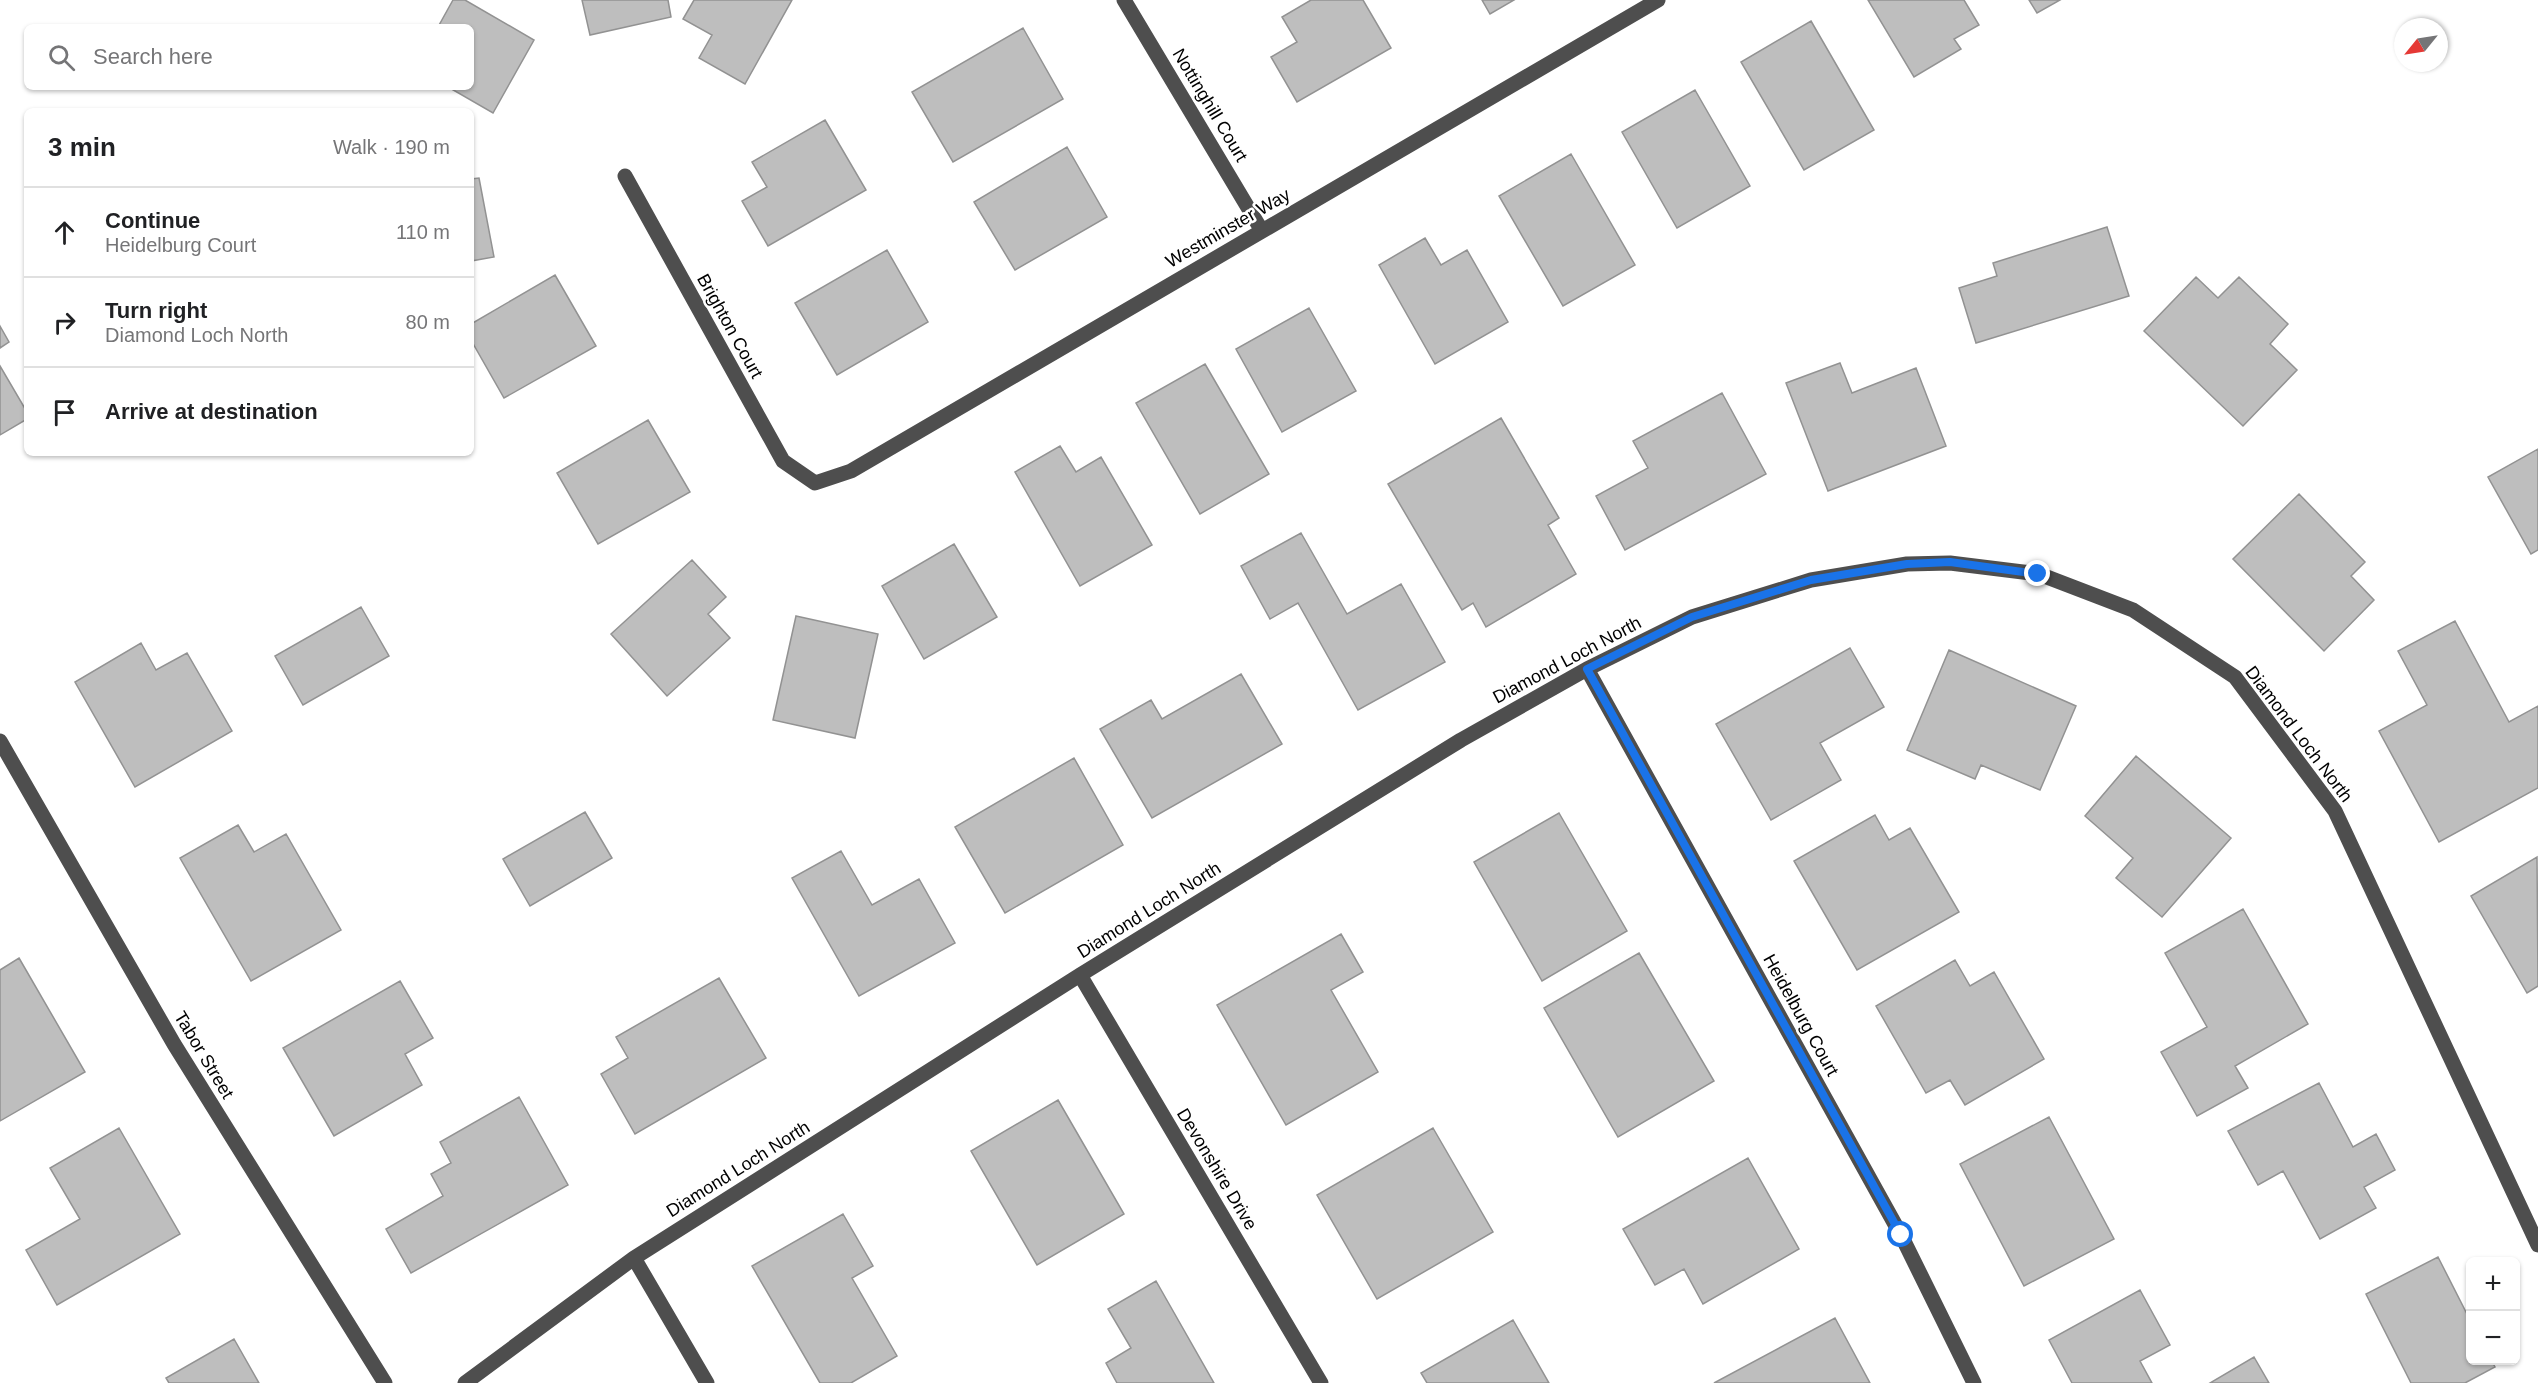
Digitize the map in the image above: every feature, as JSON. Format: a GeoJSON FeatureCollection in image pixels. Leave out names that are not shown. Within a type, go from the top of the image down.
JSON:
{"type":"FeatureCollection","features":[{"type":"Feature","properties":{"kind":"street","name":"Nottinghill Court"},"geometry":{"type":"LineString","coordinates":[[1124,0],[1262,231]]}},
{"type":"Feature","properties":{"kind":"street","name":"Westminster Way"},"geometry":{"type":"LineString","coordinates":[[815,483],[851,471],[1658,0]]}},
{"type":"Feature","properties":{"kind":"street","name":"Brighton Court"},"geometry":{"type":"LineString","coordinates":[[625,176],[783,461],[815,483]]}},
{"type":"Feature","properties":{"kind":"street","name":"Diamond Loch North"},"geometry":{"type":"LineString","coordinates":[[465,1383],[634,1258],[1080,975],[1461,740],[1587,669],[1692,617],[1811,580],[1907,564],[1950,562],[2038,574],[2133,610],[2235,677],[2335,811],[2538,1245]]}},
{"type":"Feature","properties":{"kind":"street","name":"Heidelburg Court"},"geometry":{"type":"LineString","coordinates":[[1587,669],[1901,1235],[1974,1383]]}},
{"type":"Feature","properties":{"kind":"street","name":"Tabor Street"},"geometry":{"type":"LineString","coordinates":[[0,741],[174,1044],[385,1383]]}},
{"type":"Feature","properties":{"kind":"street","name":"Devonshire Drive"},"geometry":{"type":"LineString","coordinates":[[1080,975],[1321,1383]]}},
{"type":"Feature","properties":{"kind":"street"},"geometry":{"type":"LineString","coordinates":[[634,1258],[707,1383]]}},
{"type":"Feature","properties":{"kind":"building"},"geometry":{"type":"Polygon","coordinates":[[[453,0],[465,0],[534,40],[493,113],[453,90],[474,90],[474,24],[440,24],[453,0]]]}},
{"type":"Feature","properties":{"kind":"building"},"geometry":{"type":"Polygon","coordinates":[[[582,0],[668,0],[671,17],[590,35],[582,0]]]}},
{"type":"Feature","properties":{"kind":"building"},"geometry":{"type":"Polygon","coordinates":[[[694,0],[792,0],[745,84],[699,58],[712,35],[683,19],[694,0]]]}},
{"type":"Feature","properties":{"kind":"building"},"geometry":{"type":"Polygon","coordinates":[[[1311,0],[1363,0],[1391,48],[1297,102],[1271,57],[1297,42],[1282,17],[1311,0]]]}},
{"type":"Feature","properties":{"kind":"building"},"geometry":{"type":"Polygon","coordinates":[[[1482,0],[1514,0],[1490,14],[1482,0]]]}},
{"type":"Feature","properties":{"kind":"building"},"geometry":{"type":"Polygon","coordinates":[[[1868,0],[1964,0],[1979,25],[1954,39],[1961,49],[1914,77],[1868,0]]]}},
{"type":"Feature","properties":{"kind":"building"},"geometry":{"type":"Polygon","coordinates":[[[2029,0],[2060,0],[2037,13],[2029,0]]]}},
{"type":"Feature","properties":{"kind":"building"},"geometry":{"type":"Polygon","coordinates":[[[1811,21],[1874,130],[1804,170],[1741,62],[1811,21]]]}},
{"type":"Feature","properties":{"kind":"building"},"geometry":{"type":"Polygon","coordinates":[[[1023,28],[1063,99],[953,162],[912,92],[1023,28]]]}},
{"type":"Feature","properties":{"kind":"building"},"geometry":{"type":"Polygon","coordinates":[[[1695,90],[1750,186],[1677,228],[1622,132],[1695,90]]]}},
{"type":"Feature","properties":{"kind":"building"},"geometry":{"type":"Polygon","coordinates":[[[825,120],[866,190],[768,246],[742,201],[767,187],[752,162],[825,120]]]}},
{"type":"Feature","properties":{"kind":"building"},"geometry":{"type":"Polygon","coordinates":[[[1067,147],[1107,217],[1015,270],[974,202],[1067,147]]]}},
{"type":"Feature","properties":{"kind":"building"},"geometry":{"type":"Polygon","coordinates":[[[1571,154],[1635,265],[1563,306],[1499,196],[1571,154]]]}},
{"type":"Feature","properties":{"kind":"building"},"geometry":{"type":"Polygon","coordinates":[[[479,178],[494,257],[474,260],[474,179],[479,178]]]}},
{"type":"Feature","properties":{"kind":"building"},"geometry":{"type":"Polygon","coordinates":[[[2107,227],[2129,296],[1976,343],[1959,288],[1997,276],[1993,263],[2107,227]]]}},
{"type":"Feature","properties":{"kind":"building"},"geometry":{"type":"Polygon","coordinates":[[[1425,238],[1441,265],[1467,250],[1508,322],[1435,364],[1379,265],[1425,238]]]}},
{"type":"Feature","properties":{"kind":"building"},"geometry":{"type":"Polygon","coordinates":[[[887,250],[928,322],[837,375],[795,303],[887,250]]]}},
{"type":"Feature","properties":{"kind":"building"},"geometry":{"type":"Polygon","coordinates":[[[555,275],[596,346],[504,398],[474,345],[474,322],[555,275]]]}},
{"type":"Feature","properties":{"kind":"building"},"geometry":{"type":"Polygon","coordinates":[[[2196,277],[2218,298],[2239,277],[2288,324],[2270,344],[2297,370],[2243,426],[2144,331],[2196,277]]]}},
{"type":"Feature","properties":{"kind":"building"},"geometry":{"type":"Polygon","coordinates":[[[1309,308],[1356,391],[1282,432],[1236,349],[1309,308]]]}},
{"type":"Feature","properties":{"kind":"building"},"geometry":{"type":"Polygon","coordinates":[[[0,326],[9,342],[0,348],[0,326]]]}},
{"type":"Feature","properties":{"kind":"building"},"geometry":{"type":"Polygon","coordinates":[[[1840,363],[1852,393],[1916,368],[1946,446],[1828,491],[1786,383],[1840,363]]]}},
{"type":"Feature","properties":{"kind":"building"},"geometry":{"type":"Polygon","coordinates":[[[1205,364],[1269,474],[1200,514],[1136,403],[1205,364]]]}},
{"type":"Feature","properties":{"kind":"building"},"geometry":{"type":"Polygon","coordinates":[[[0,366],[24,407],[24,421],[0,435],[0,366]]]}},
{"type":"Feature","properties":{"kind":"building"},"geometry":{"type":"Polygon","coordinates":[[[1722,393],[1766,474],[1625,550],[1596,496],[1648,468],[1633,441],[1722,393]]]}},
{"type":"Feature","properties":{"kind":"building"},"geometry":{"type":"Polygon","coordinates":[[[1501,418],[1559,518],[1548,525],[1576,574],[1486,627],[1473,603],[1462,610],[1388,484],[1501,418]]]}},
{"type":"Feature","properties":{"kind":"building"},"geometry":{"type":"Polygon","coordinates":[[[648,420],[690,492],[598,544],[557,473],[648,420]]]}},
{"type":"Feature","properties":{"kind":"building"},"geometry":{"type":"Polygon","coordinates":[[[1060,446],[1076,472],[1101,457],[1152,545],[1080,586],[1015,472],[1060,446]]]}},
{"type":"Feature","properties":{"kind":"building"},"geometry":{"type":"Polygon","coordinates":[[[2538,449],[2538,550],[2531,554],[2488,477],[2538,449]]]}},
{"type":"Feature","properties":{"kind":"building"},"geometry":{"type":"Polygon","coordinates":[[[2299,494],[2365,562],[2351,576],[2374,600],[2324,651],[2233,559],[2299,494]]]}},
{"type":"Feature","properties":{"kind":"building"},"geometry":{"type":"Polygon","coordinates":[[[1301,533],[1347,614],[1401,584],[1445,662],[1358,710],[1298,603],[1270,619],[1241,566],[1301,533]]]}},
{"type":"Feature","properties":{"kind":"building"},"geometry":{"type":"Polygon","coordinates":[[[954,544],[997,617],[924,659],[882,586],[954,544]]]}},
{"type":"Feature","properties":{"kind":"building"},"geometry":{"type":"Polygon","coordinates":[[[692,560],[726,597],[708,614],[730,638],[667,696],[611,634],[692,560]]]}},
{"type":"Feature","properties":{"kind":"building"},"geometry":{"type":"Polygon","coordinates":[[[361,607],[389,656],[303,705],[275,656],[361,607]]]}},
{"type":"Feature","properties":{"kind":"building"},"geometry":{"type":"Polygon","coordinates":[[[796,616],[878,634],[855,738],[773,720],[796,616]]]}},
{"type":"Feature","properties":{"kind":"building"},"geometry":{"type":"Polygon","coordinates":[[[2455,621],[2509,722],[2538,706],[2538,788],[2439,842],[2379,731],[2427,705],[2398,651],[2455,621]]]}},
{"type":"Feature","properties":{"kind":"building"},"geometry":{"type":"Polygon","coordinates":[[[141,643],[156,670],[187,653],[232,731],[135,787],[75,682],[141,643]]]}},
{"type":"Feature","properties":{"kind":"building"},"geometry":{"type":"Polygon","coordinates":[[[1850,648],[1884,707],[1820,743],[1841,780],[1771,820],[1716,724],[1850,648]]]}},
{"type":"Feature","properties":{"kind":"building"},"geometry":{"type":"Polygon","coordinates":[[[1949,650],[2076,706],[2040,790],[1981,765],[1975,779],[1907,750],[1949,650]]]}},
{"type":"Feature","properties":{"kind":"building"},"geometry":{"type":"Polygon","coordinates":[[[1241,674],[1282,744],[1152,818],[1100,729],[1151,700],[1162,719],[1241,674]]]}},
{"type":"Feature","properties":{"kind":"building"},"geometry":{"type":"Polygon","coordinates":[[[2136,756],[2231,838],[2162,917],[2116,878],[2133,858],[2085,816],[2136,756]]]}},
{"type":"Feature","properties":{"kind":"building"},"geometry":{"type":"Polygon","coordinates":[[[1074,758],[1123,845],[1005,913],[955,827],[1074,758]]]}},
{"type":"Feature","properties":{"kind":"building"},"geometry":{"type":"Polygon","coordinates":[[[585,812],[612,858],[530,906],[503,859],[585,812]]]}},
{"type":"Feature","properties":{"kind":"building"},"geometry":{"type":"Polygon","coordinates":[[[1559,813],[1627,931],[1542,981],[1474,862],[1559,813]]]}},
{"type":"Feature","properties":{"kind":"building"},"geometry":{"type":"Polygon","coordinates":[[[1875,815],[1889,840],[1910,828],[1959,912],[1857,970],[1794,861],[1875,815]]]}},
{"type":"Feature","properties":{"kind":"building"},"geometry":{"type":"Polygon","coordinates":[[[238,825],[254,852],[286,834],[341,930],[251,981],[180,858],[238,825]]]}},
{"type":"Feature","properties":{"kind":"building"},"geometry":{"type":"Polygon","coordinates":[[[841,851],[872,905],[919,879],[955,943],[859,996],[792,878],[841,851]]]}},
{"type":"Feature","properties":{"kind":"building"},"geometry":{"type":"Polygon","coordinates":[[[2537,857],[2538,986],[2527,993],[2471,896],[2537,857]]]}},
{"type":"Feature","properties":{"kind":"building"},"geometry":{"type":"Polygon","coordinates":[[[2243,909],[2308,1024],[2235,1066],[2248,1088],[2197,1116],[2161,1052],[2207,1027],[2165,953],[2243,909]]]}},
{"type":"Feature","properties":{"kind":"building"},"geometry":{"type":"Polygon","coordinates":[[[1341,934],[1363,972],[1331,990],[1378,1072],[1286,1125],[1217,1005],[1341,934]]]}},
{"type":"Feature","properties":{"kind":"building"},"geometry":{"type":"Polygon","coordinates":[[[1639,953],[1714,1081],[1618,1137],[1544,1008],[1639,953]]]}},
{"type":"Feature","properties":{"kind":"building"},"geometry":{"type":"Polygon","coordinates":[[[19,958],[85,1072],[0,1121],[0,970],[19,958]]]}},
{"type":"Feature","properties":{"kind":"building"},"geometry":{"type":"Polygon","coordinates":[[[1955,960],[1970,986],[1994,972],[2044,1059],[1965,1105],[1950,1080],[1926,1093],[1876,1006],[1955,960]]]}},
{"type":"Feature","properties":{"kind":"building"},"geometry":{"type":"Polygon","coordinates":[[[719,978],[766,1058],[635,1134],[601,1074],[628,1058],[616,1037],[719,978]]]}},
{"type":"Feature","properties":{"kind":"building"},"geometry":{"type":"Polygon","coordinates":[[[400,981],[433,1038],[405,1054],[422,1085],[334,1136],[283,1048],[400,981]]]}},
{"type":"Feature","properties":{"kind":"building"},"geometry":{"type":"Polygon","coordinates":[[[2319,1083],[2353,1147],[2376,1134],[2395,1170],[2364,1187],[2376,1208],[2320,1239],[2283,1171],[2258,1185],[2228,1131],[2319,1083]]]}},
{"type":"Feature","properties":{"kind":"building"},"geometry":{"type":"Polygon","coordinates":[[[519,1097],[568,1185],[411,1273],[386,1229],[443,1196],[431,1174],[451,1163],[440,1142],[519,1097]]]}},
{"type":"Feature","properties":{"kind":"building"},"geometry":{"type":"Polygon","coordinates":[[[1058,1100],[1124,1214],[1037,1265],[971,1151],[1058,1100]]]}},
{"type":"Feature","properties":{"kind":"building"},"geometry":{"type":"Polygon","coordinates":[[[2049,1117],[2114,1239],[2024,1286],[1960,1164],[2049,1117]]]}},
{"type":"Feature","properties":{"kind":"building"},"geometry":{"type":"Polygon","coordinates":[[[119,1128],[180,1234],[57,1305],[26,1250],[80,1219],[50,1168],[119,1128]]]}},
{"type":"Feature","properties":{"kind":"building"},"geometry":{"type":"Polygon","coordinates":[[[1433,1128],[1493,1232],[1377,1299],[1317,1195],[1433,1128]]]}},
{"type":"Feature","properties":{"kind":"building"},"geometry":{"type":"Polygon","coordinates":[[[1748,1158],[1799,1249],[1703,1304],[1684,1269],[1655,1285],[1623,1229],[1748,1158]]]}},
{"type":"Feature","properties":{"kind":"building"},"geometry":{"type":"Polygon","coordinates":[[[843,1214],[873,1266],[852,1278],[897,1356],[851,1383],[820,1383],[752,1266],[843,1214]]]}},
{"type":"Feature","properties":{"kind":"building"},"geometry":{"type":"Polygon","coordinates":[[[2438,1257],[2466,1312],[2466,1365],[2494,1365],[2495,1367],[2465,1383],[2411,1383],[2366,1294],[2438,1257]]]}},
{"type":"Feature","properties":{"kind":"building"},"geometry":{"type":"Polygon","coordinates":[[[1156,1281],[1214,1383],[1117,1383],[1106,1363],[1131,1348],[1108,1309],[1156,1281]]]}},
{"type":"Feature","properties":{"kind":"building"},"geometry":{"type":"Polygon","coordinates":[[[2140,1290],[2170,1345],[2140,1361],[2152,1383],[2072,1383],[2049,1340],[2140,1290]]]}},
{"type":"Feature","properties":{"kind":"building"},"geometry":{"type":"Polygon","coordinates":[[[1835,1318],[1870,1383],[1714,1383],[1835,1318]]]}},
{"type":"Feature","properties":{"kind":"building"},"geometry":{"type":"Polygon","coordinates":[[[1513,1320],[1549,1383],[1427,1383],[1421,1373],[1513,1320]]]}},
{"type":"Feature","properties":{"kind":"building"},"geometry":{"type":"Polygon","coordinates":[[[234,1339],[259,1383],[169,1383],[166,1378],[234,1339]]]}},
{"type":"Feature","properties":{"kind":"building"},"geometry":{"type":"Polygon","coordinates":[[[2254,1357],[2269,1383],[2210,1383],[2254,1357]]]}},
{"type":"Feature","properties":{"kind":"route"},"geometry":{"type":"LineString","coordinates":[[1901,1235],[1587,669],[1692,617],[1811,580],[1907,564],[1950,562],[2038,574]]}}]}
